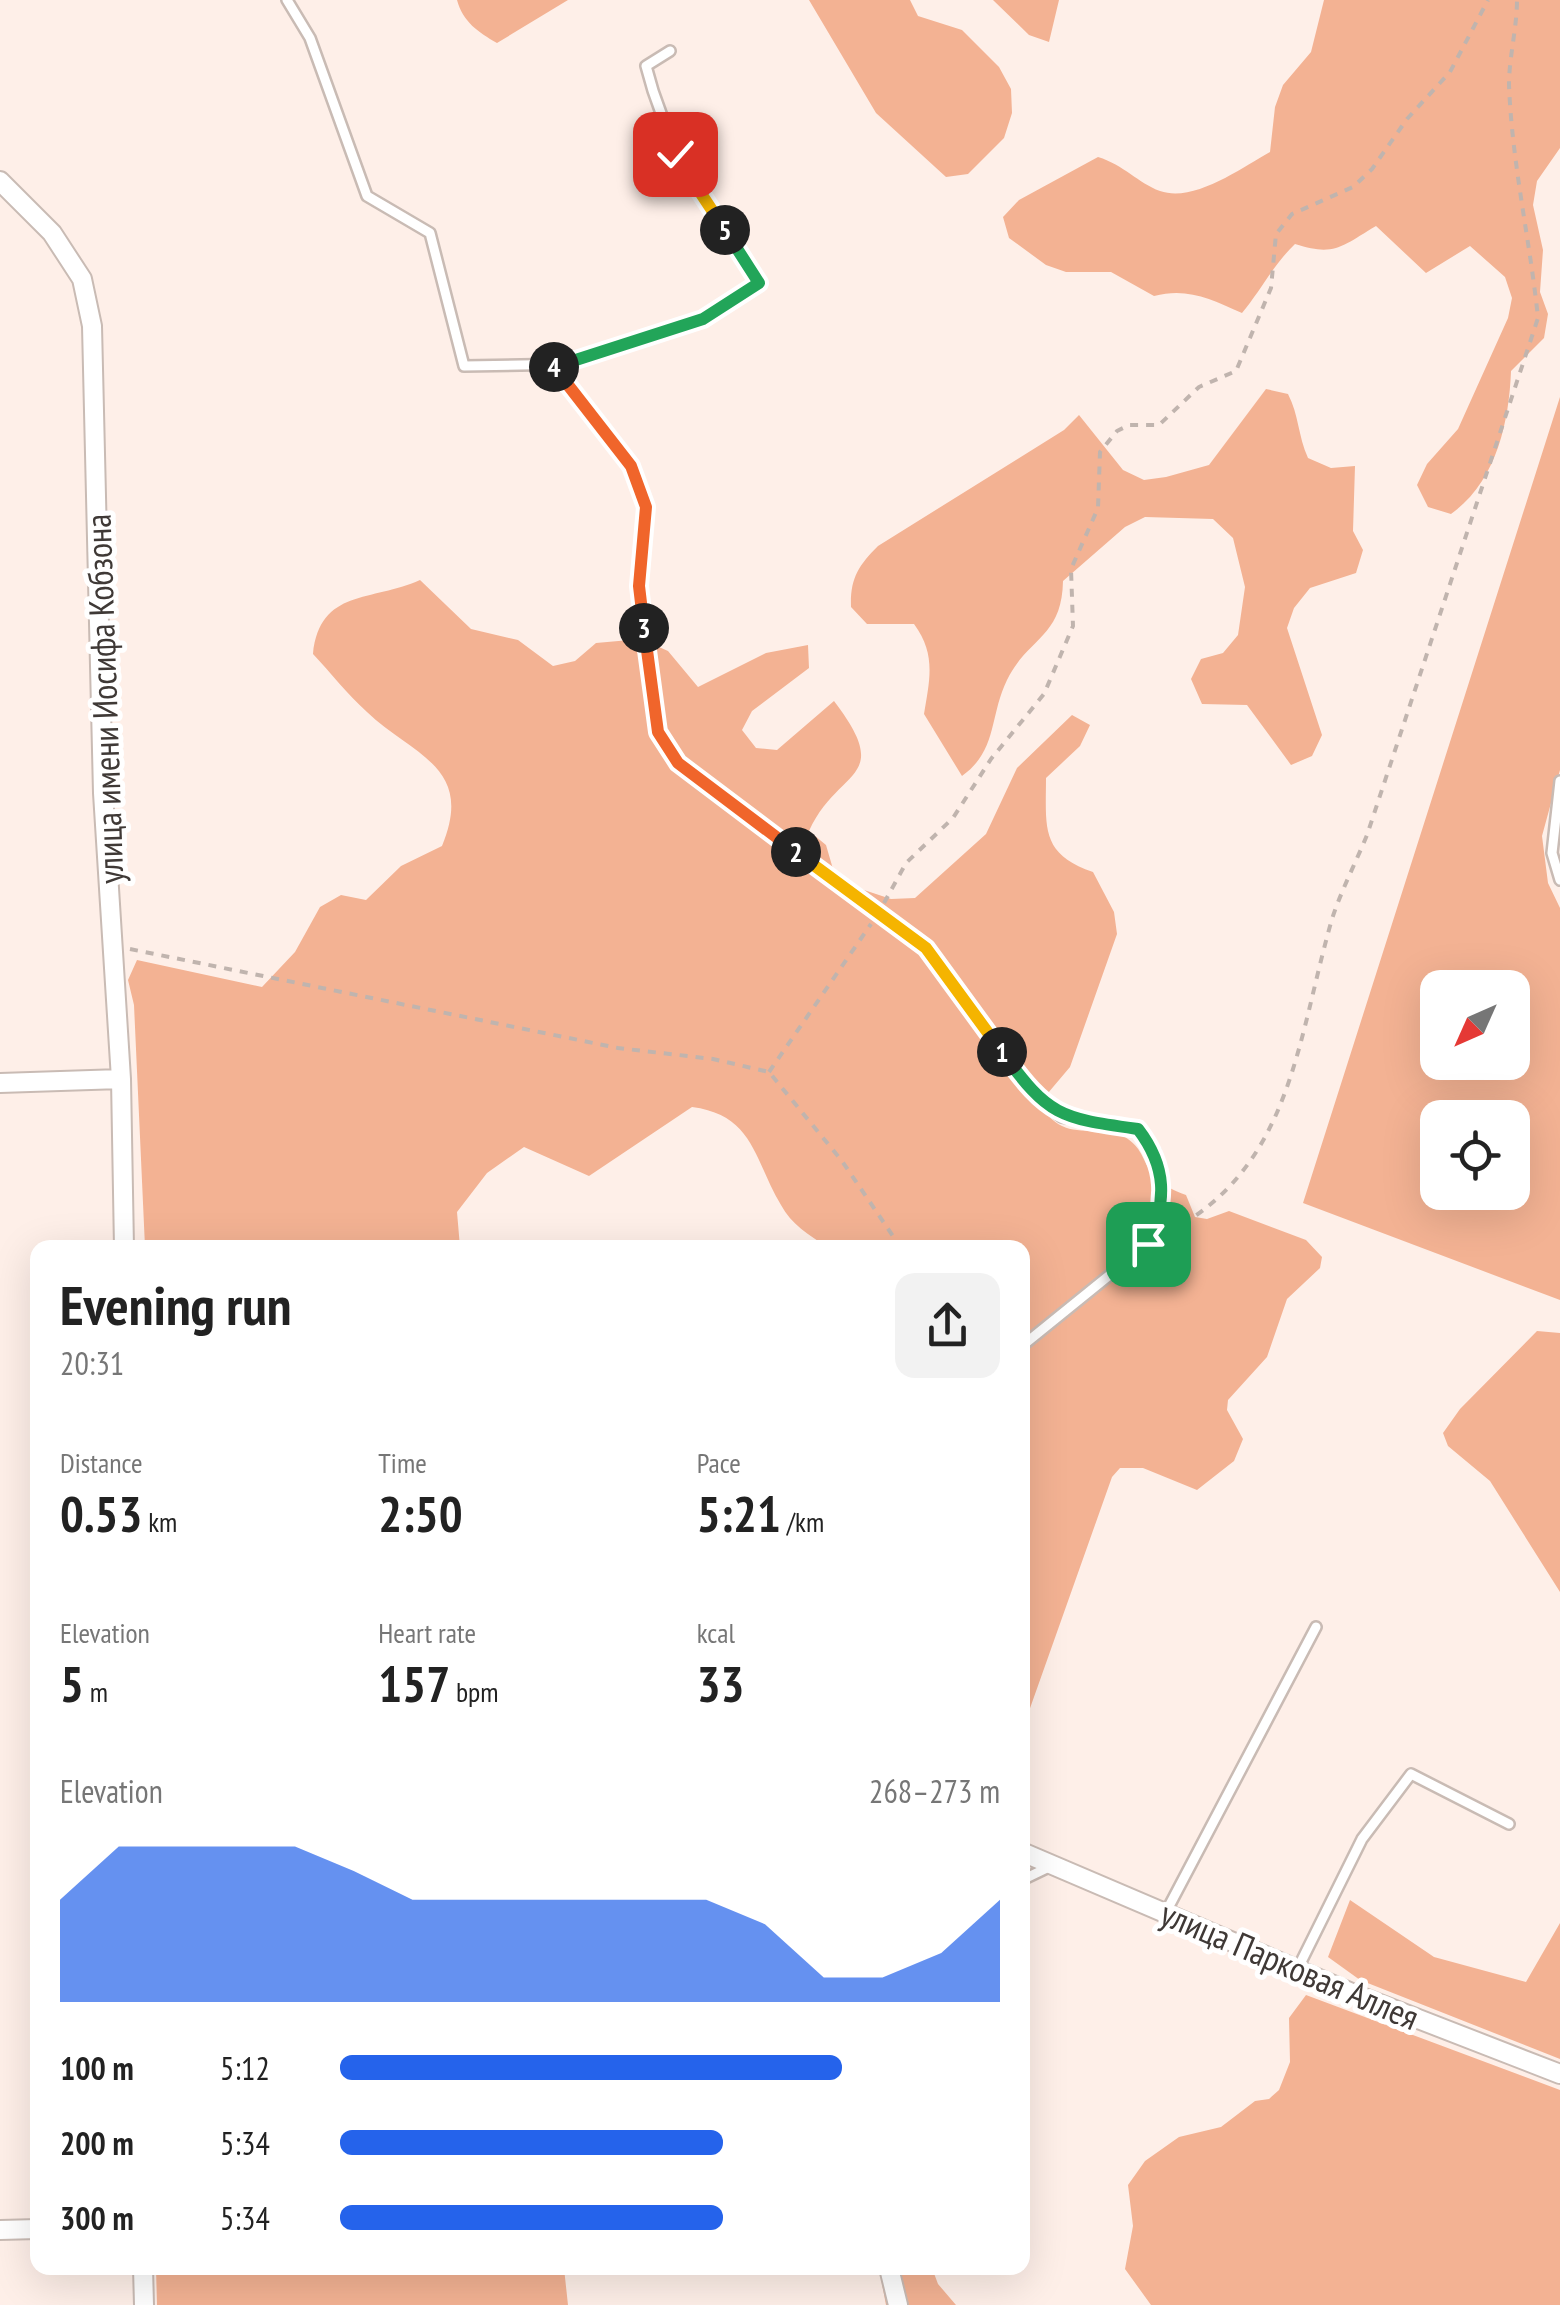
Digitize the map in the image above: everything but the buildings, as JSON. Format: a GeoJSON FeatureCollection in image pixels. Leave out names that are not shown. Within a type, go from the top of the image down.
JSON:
{"type":"FeatureCollection","features":[{"type":"Feature","properties":{"kind":"street","name":"улица имени Иосифа Кобзона"},"geometry":{"type":"LineString","coordinates":[[0,181],[52,232],[82,279],[92,326],[103,792],[115,946],[124,1240]]}},
{"type":"Feature","properties":{"kind":"street"},"geometry":{"type":"LineString","coordinates":[[0,1083],[121,1080]]}},
{"type":"Feature","properties":{"kind":"street","name":"улица Парковая Аллея"},"geometry":{"type":"LineString","coordinates":[[1030,1856],[1297,1970],[1560,2074]]}},
{"type":"Feature","properties":{"kind":"street"},"geometry":{"type":"LineString","coordinates":[[0,2230],[30,2229]]}},
{"type":"Feature","properties":{"kind":"street"},"geometry":{"type":"LineString","coordinates":[[143,2275],[144,2305]]}},
{"type":"Feature","properties":{"kind":"street"},"geometry":{"type":"LineString","coordinates":[[892,2275],[898,2305]]}},
{"type":"Feature","properties":{"kind":"lane"},"geometry":{"type":"LineString","coordinates":[[287,0],[310,38],[367,196],[430,233],[464,366],[572,364],[703,319],[759,283],[675,154],[654,100],[646,66],[670,51]]}},
{"type":"Feature","properties":{"kind":"lane"},"geometry":{"type":"LineString","coordinates":[[552,364],[631,466],[646,507],[639,586],[658,732],[678,763],[702,785],[926,948],[1036,1098],[1062,1117],[1138,1129],[1155,1152],[1162,1176],[1162,1212],[1148,1244],[1030,1340]]}},
{"type":"Feature","properties":{"kind":"lane"},"geometry":{"type":"LineString","coordinates":[[1560,781],[1552,853],[1560,880]]}},
{"type":"Feature","properties":{"kind":"lane"},"geometry":{"type":"LineString","coordinates":[[1166,1912],[1316,1627]]}},
{"type":"Feature","properties":{"kind":"lane"},"geometry":{"type":"LineString","coordinates":[[1297,1970],[1362,1839],[1411,1774],[1509,1824]]}},
{"type":"Feature","properties":{"kind":"lane"},"geometry":{"type":"LineString","coordinates":[[1030,1876],[1049,1867]]}},
{"type":"Feature","properties":{"kind":"path"},"geometry":{"type":"LineString","coordinates":[[768,1072],[879,912],[906,863],[953,818],[991,759],[1044,694],[1073,626],[1071,569],[1098,508],[1100,452],[1107,440],[1130,425],[1158,425],[1198,386],[1236,372],[1270,288],[1276,234],[1292,214],[1353,186],[1372,169],[1407,119],[1450,72],[1488,0]]}},
{"type":"Feature","properties":{"kind":"path"},"geometry":{"type":"LineString","coordinates":[[1148,1244],[1202,1215],[1233,1188],[1270,1134],[1294,1064],[1334,914],[1367,835],[1538,318],[1533,266],[1523,230],[1509,82],[1517,0]]}},
{"type":"Feature","properties":{"kind":"path"},"geometry":{"type":"LineString","coordinates":[[115,946],[618,1048],[713,1059],[768,1072],[842,1161],[895,1240]]}},
{"type":"Feature","properties":{"kind":"shaded area"},"geometry":{"type":"Polygon","coordinates":[[[457,0],[568,0],[497,43],[472,26],[457,0]]]}},
{"type":"Feature","properties":{"kind":"shaded area"},"geometry":{"type":"Polygon","coordinates":[[[809,0],[910,0],[918,16],[962,30],[999,67],[1011,89],[1012,113],[1004,138],[968,174],[946,177],[876,113],[809,0]]]}},
{"type":"Feature","properties":{"kind":"shaded area"},"geometry":{"type":"Polygon","coordinates":[[[993,0],[1059,0],[1049,42],[1029,35],[993,0]]]}},
{"type":"Feature","properties":{"kind":"shaded area"},"geometry":{"type":"Polygon","coordinates":[[[1324,0],[1560,0],[1560,148],[1537,181],[1533,205],[1543,250],[1540,292],[1548,314],[1544,338],[1511,371],[1507,411],[1497,450],[1479,485],[1451,514],[1428,507],[1417,485],[1427,464],[1458,429],[1508,318],[1512,298],[1505,277],[1470,246],[1426,273],[1376,226],[1329,249],[1295,244],[1242,313],[1188,294],[1154,296],[1111,272],[1066,272],[1046,265],[1009,238],[1003,217],[1019,200],[1098,157],[1152,188],[1173,193],[1217,182],[1270,152],[1275,107],[1283,85],[1311,52],[1324,0]]]}},
{"type":"Feature","properties":{"kind":"shaded area"},"geometry":{"type":"Polygon","coordinates":[[[1266,389],[1288,394],[1308,458],[1331,468],[1355,466],[1353,531],[1363,550],[1356,573],[1310,588],[1294,608],[1287,628],[1322,735],[1312,756],[1291,765],[1247,705],[1202,704],[1191,679],[1201,659],[1223,653],[1238,635],[1245,587],[1233,538],[1213,519],[1145,517],[1125,527],[1063,581],[1057,614],[1015,666],[1001,694],[982,755],[962,776],[924,714],[928,656],[914,624],[867,624],[851,607],[854,581],[865,560],[878,546],[1064,430],[1079,415],[1123,470],[1144,480],[1166,477],[1209,465],[1266,389]]]}},
{"type":"Feature","properties":{"kind":"shaded area"},"geometry":{"type":"Polygon","coordinates":[[[1560,397],[1560,770],[1542,836],[1548,883],[1560,908],[1560,1300],[1303,1203],[1560,397]]]}},
{"type":"Feature","properties":{"kind":"shaded area"},"geometry":{"type":"Polygon","coordinates":[[[420,580],[471,629],[518,640],[553,666],[575,661],[596,643],[641,639],[668,651],[698,687],[766,653],[808,645],[809,668],[752,711],[742,730],[756,748],[777,750],[834,701],[852,727],[861,760],[809,831],[826,845],[833,869],[849,885],[891,899],[915,898],[986,834],[1017,768],[1072,715],[1090,725],[1080,746],[1046,778],[1047,825],[1063,857],[1093,872],[1114,912],[1117,934],[1070,1067],[1037,1106],[1069,1129],[1125,1137],[1140,1151],[1159,1181],[1186,1195],[1195,1217],[1207,1219],[1229,1211],[1306,1240],[1322,1257],[1320,1268],[1287,1299],[1267,1357],[1228,1400],[1227,1410],[1243,1439],[1234,1461],[1197,1490],[1143,1468],[1120,1468],[1112,1477],[1030,1708],[1030,1240],[817,1240],[785,1212],[740,1130],[728,1119],[692,1107],[589,1176],[524,1147],[487,1173],[457,1212],[459,1240],[145,1240],[134,1005],[128,980],[137,960],[262,987],[295,952],[320,907],[341,895],[366,900],[401,866],[442,846],[451,797],[445,780],[420,753],[360,705],[313,654],[318,633],[337,607],[420,580]]]}},
{"type":"Feature","properties":{"kind":"shaded area"},"geometry":{"type":"Polygon","coordinates":[[[1537,1331],[1560,1333],[1560,1592],[1490,1481],[1448,1446],[1443,1433],[1460,1409],[1537,1331]]]}},
{"type":"Feature","properties":{"kind":"shaded area"},"geometry":{"type":"Polygon","coordinates":[[[1350,1900],[1434,1957],[1526,1982],[1560,1923],[1560,2059],[1360,1980],[1328,1957],[1350,1900]]]}},
{"type":"Feature","properties":{"kind":"shaded area"},"geometry":{"type":"Polygon","coordinates":[[[1306,1995],[1560,2090],[1560,2305],[1151,2305],[1125,2269],[1133,2226],[1128,2185],[1145,2161],[1179,2137],[1221,2127],[1255,2101],[1269,2099],[1279,2090],[1290,2062],[1289,2018],[1306,1995]]]}},
{"type":"Feature","properties":{"kind":"shaded area"},"geometry":{"type":"Polygon","coordinates":[[[156,2275],[565,2275],[568,2305],[157,2305],[156,2275]]]}},
{"type":"Feature","properties":{"kind":"shaded area"},"geometry":{"type":"Polygon","coordinates":[[[880,2275],[935,2275],[956,2305],[886,2305],[880,2275]]]}},
{"type":"Feature","properties":{"kind":"route"},"geometry":{"type":"LineString","coordinates":[[675,154],[759,283],[703,319],[572,364],[552,364],[631,466],[646,507],[639,586],[658,732],[678,763],[702,785],[926,948],[1036,1098],[1062,1117],[1138,1129],[1155,1152],[1162,1176],[1162,1212],[1148,1244]]}}]}
